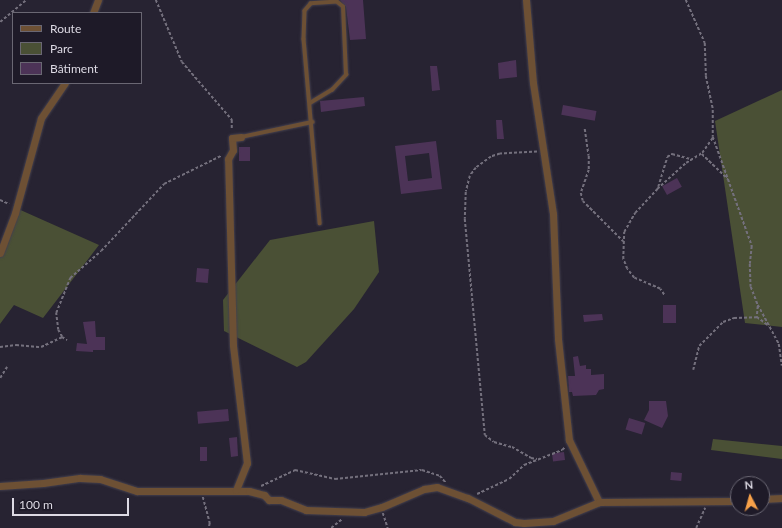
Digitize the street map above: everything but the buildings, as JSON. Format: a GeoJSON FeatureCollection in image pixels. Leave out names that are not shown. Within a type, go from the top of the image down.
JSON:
{"type":"FeatureCollection","features":[{"type":"Feature","properties":{"kind":"street"},"geometry":{"type":"LineString","coordinates":[[93,12],[98,0]]}},
{"type":"Feature","properties":{"kind":"street"},"geometry":{"type":"LineString","coordinates":[[526,0],[533,83],[545,152],[553,214],[558,339],[569,440],[599,502]]}},
{"type":"Feature","properties":{"kind":"street"},"geometry":{"type":"LineString","coordinates":[[0,253],[16,208],[41,118],[64,84]]}},
{"type":"Feature","properties":{"kind":"street"},"geometry":{"type":"LineString","coordinates":[[236,490],[247,463],[233,345],[228,159],[233,150],[232,138],[241,137]]}},
{"type":"Feature","properties":{"kind":"street"},"geometry":{"type":"LineString","coordinates":[[0,486],[80,478],[100,479],[137,491],[249,491],[264,495],[269,500],[281,500],[306,510],[352,512],[382,507],[424,489],[437,488],[464,497],[515,522],[524,523],[553,521],[599,502],[730,501]]}},
{"type":"Feature","properties":{"kind":"street"},"geometry":{"type":"LineString","coordinates":[[770,499],[782,498]]}},
{"type":"Feature","properties":{"kind":"lane"},"geometry":{"type":"LineString","coordinates":[[310,103],[332,90],[346,75],[343,7],[337,2],[311,4],[305,11],[304,39],[320,223]]}},
{"type":"Feature","properties":{"kind":"lane"},"geometry":{"type":"LineString","coordinates":[[241,137],[312,122]]}},
{"type":"Feature","properties":{"kind":"path"},"geometry":{"type":"LineString","coordinates":[[0,22],[26,0]]}},
{"type":"Feature","properties":{"kind":"path"},"geometry":{"type":"LineString","coordinates":[[156,0],[182,62],[232,120],[232,138]]}},
{"type":"Feature","properties":{"kind":"path"},"geometry":{"type":"LineString","coordinates":[[686,0],[705,43],[713,136],[752,246],[750,264],[752,287],[758,305],[779,344],[782,366]]}},
{"type":"Feature","properties":{"kind":"path"},"geometry":{"type":"LineString","coordinates":[[585,129],[589,156],[588,170],[581,193],[583,202],[623,241]]}},
{"type":"Feature","properties":{"kind":"path"},"geometry":{"type":"LineString","coordinates":[[664,295],[660,288],[634,278],[627,269],[623,259],[624,232],[635,213],[658,188],[691,159],[702,153],[713,136]]}},
{"type":"Feature","properties":{"kind":"path"},"geometry":{"type":"LineString","coordinates":[[66,340],[62,337],[58,330],[56,313],[70,278],[101,251],[164,184],[233,150]]}},
{"type":"Feature","properties":{"kind":"path"},"geometry":{"type":"LineString","coordinates":[[537,459],[531,458],[512,447],[494,442],[485,435],[465,219],[466,192],[470,176],[476,168],[491,157],[500,154],[545,152]]}},
{"type":"Feature","properties":{"kind":"path"},"geometry":{"type":"LineString","coordinates":[[702,153],[729,180]]}},
{"type":"Feature","properties":{"kind":"path"},"geometry":{"type":"LineString","coordinates":[[658,188],[667,157],[672,154],[691,159]]}},
{"type":"Feature","properties":{"kind":"path"},"geometry":{"type":"LineString","coordinates":[[0,200],[16,208]]}},
{"type":"Feature","properties":{"kind":"path"},"geometry":{"type":"LineString","coordinates":[[757,317],[758,305]]}},
{"type":"Feature","properties":{"kind":"path"},"geometry":{"type":"LineString","coordinates":[[693,370],[699,346],[723,322],[734,318],[757,317],[771,327]]}},
{"type":"Feature","properties":{"kind":"path"},"geometry":{"type":"LineString","coordinates":[[0,347],[47,346],[62,337]]}},
{"type":"Feature","properties":{"kind":"path"},"geometry":{"type":"LineString","coordinates":[[0,378],[7,367]]}},
{"type":"Feature","properties":{"kind":"path"},"geometry":{"type":"LineString","coordinates":[[464,497],[482,493],[502,483],[524,465],[562,450],[569,440]]}},
{"type":"Feature","properties":{"kind":"path"},"geometry":{"type":"LineString","coordinates":[[249,491],[295,470],[335,479],[422,470],[440,476],[448,484]]}},
{"type":"Feature","properties":{"kind":"path"},"geometry":{"type":"LineString","coordinates":[[201,492],[210,523],[209,528]]}},
{"type":"Feature","properties":{"kind":"path"},"geometry":{"type":"LineString","coordinates":[[696,528],[708,501]]}},
{"type":"Feature","properties":{"kind":"path"},"geometry":{"type":"LineString","coordinates":[[382,507],[388,528]]}},
{"type":"Feature","properties":{"kind":"path"},"geometry":{"type":"LineString","coordinates":[[331,528],[352,512]]}},
{"type":"Feature","properties":{"kind":"green space"},"geometry":{"type":"Polygon","coordinates":[[[782,90],[782,327],[745,323],[715,121],[782,90]]]}},
{"type":"Feature","properties":{"kind":"green space"},"geometry":{"type":"Polygon","coordinates":[[[16,208],[99,245],[43,318],[14,305],[0,324],[0,253],[16,208]]]}},
{"type":"Feature","properties":{"kind":"green space"},"geometry":{"type":"Polygon","coordinates":[[[374,221],[379,272],[354,309],[306,362],[297,367],[224,331],[223,300],[270,240],[374,221]]]}},
{"type":"Feature","properties":{"kind":"green space"},"geometry":{"type":"Polygon","coordinates":[[[713,439],[782,446],[782,459],[711,450],[713,439]]]}}]}
